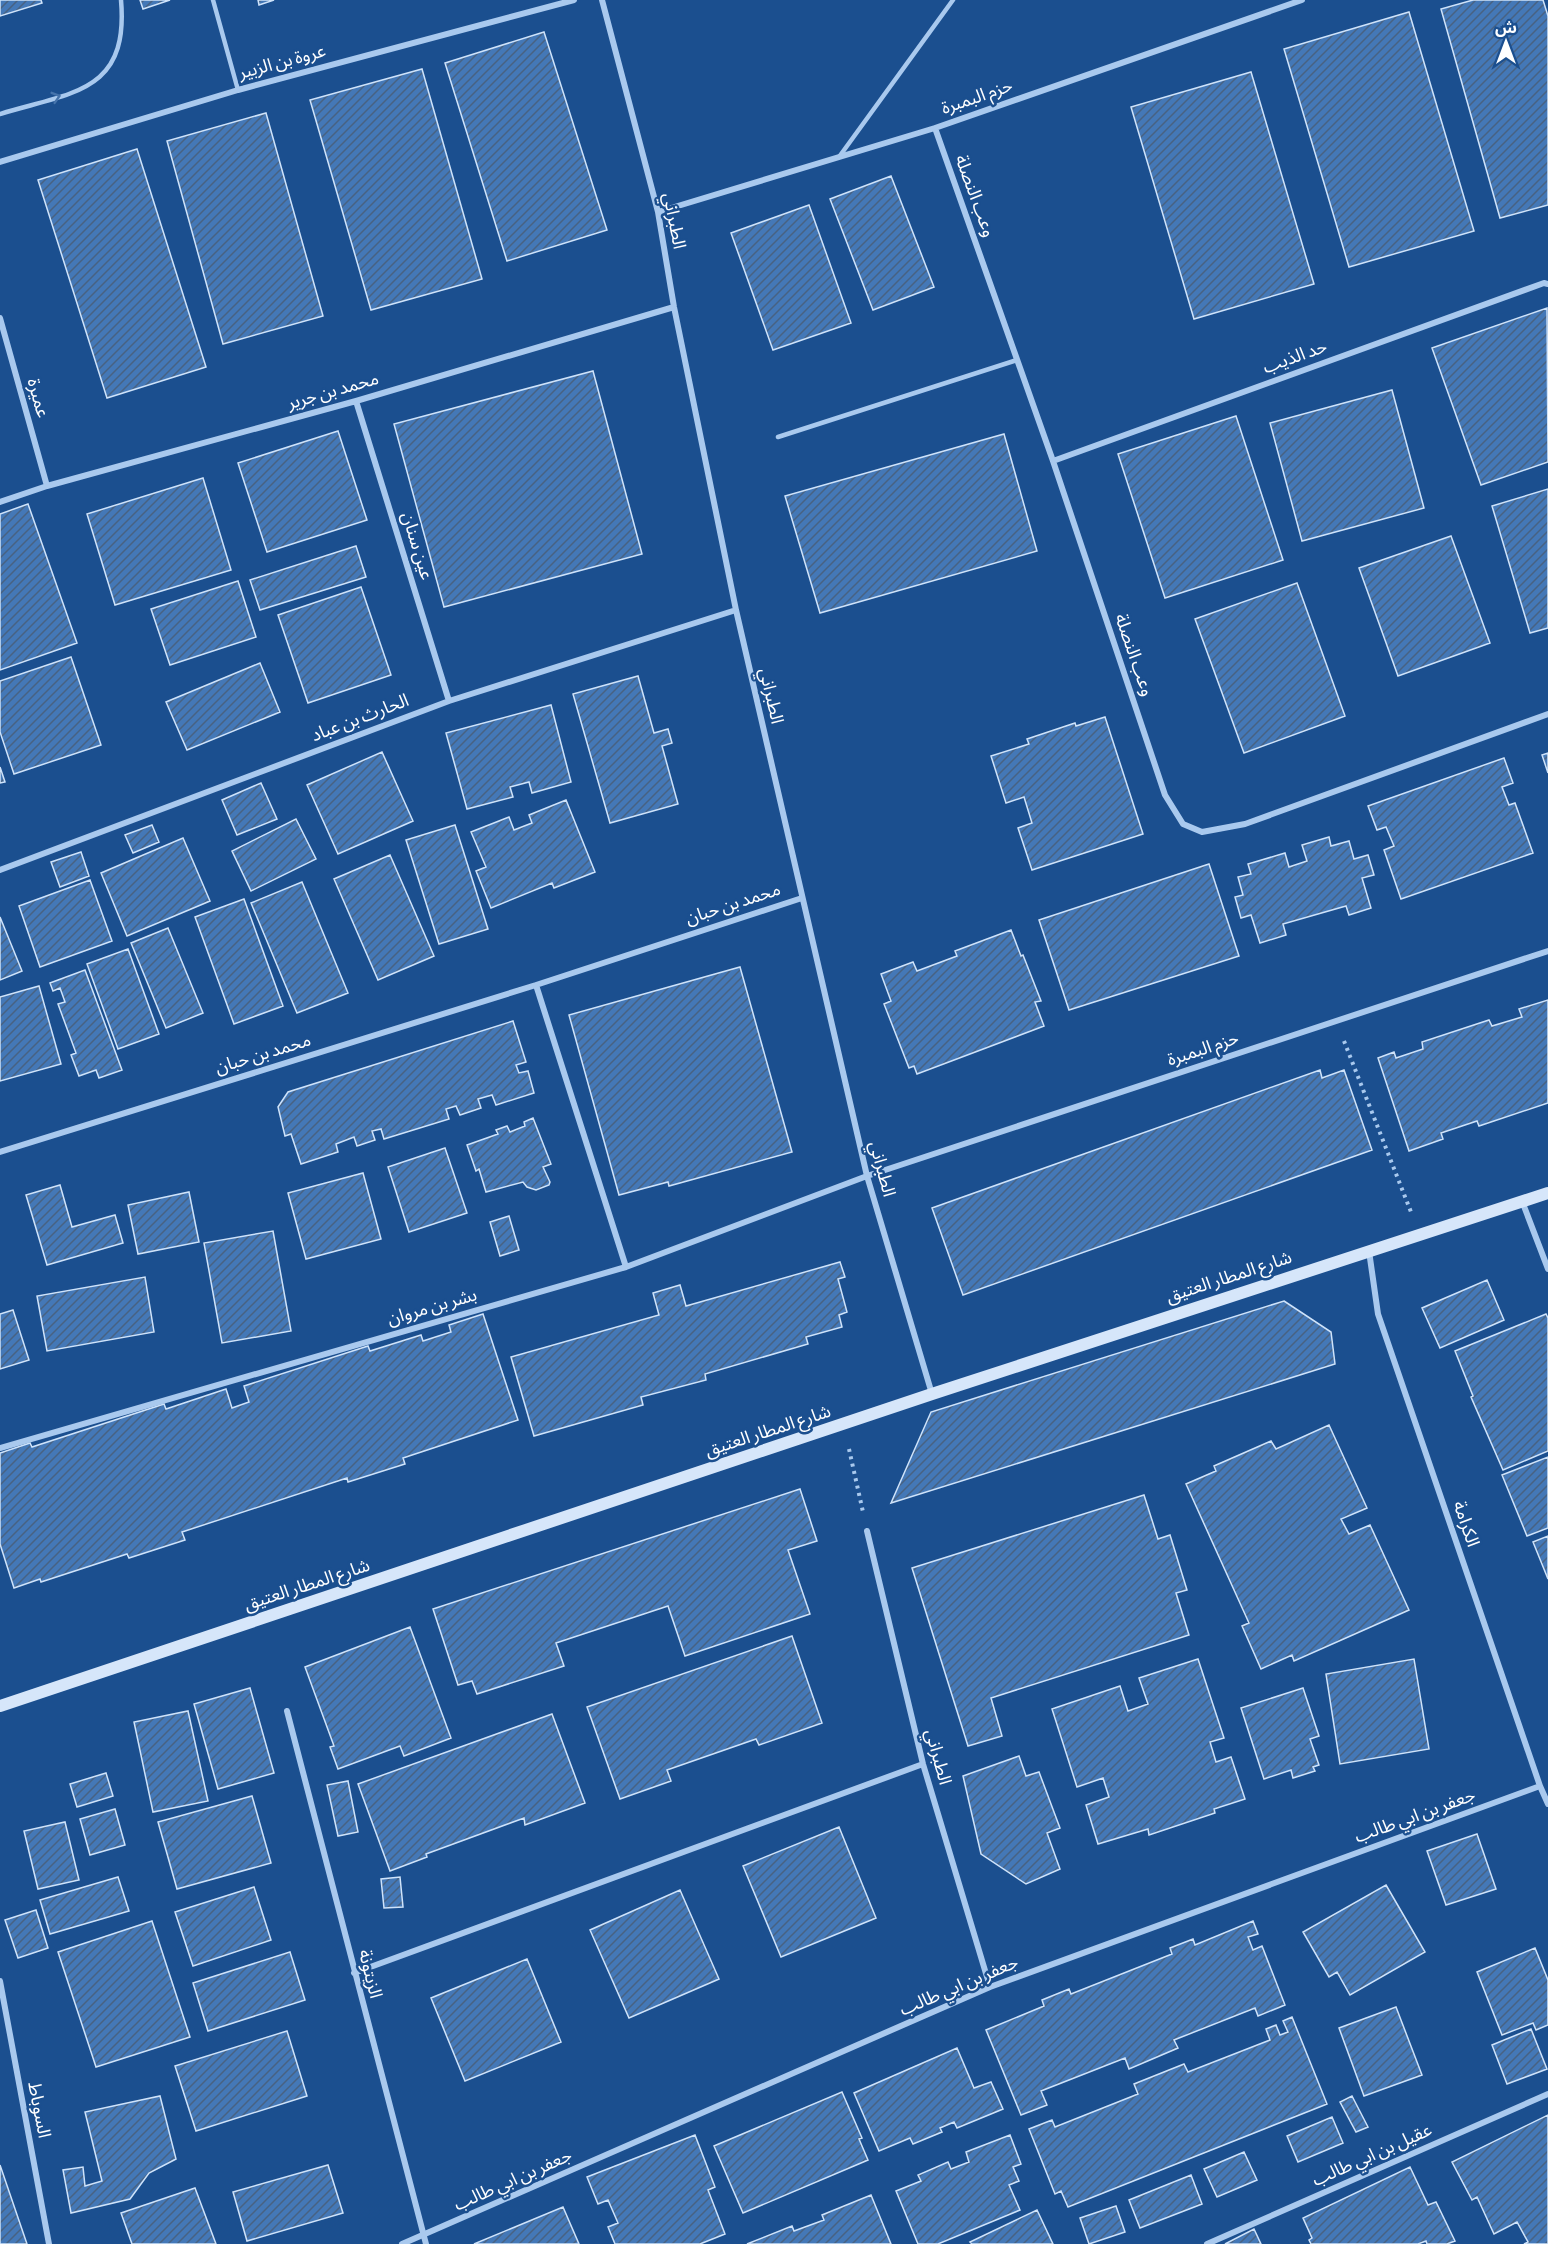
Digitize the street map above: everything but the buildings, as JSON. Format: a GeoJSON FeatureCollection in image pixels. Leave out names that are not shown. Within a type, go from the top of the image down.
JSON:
{"type":"FeatureCollection","features":[{"type":"Feature","properties":{"kind":"street","name":"عروة بن الزبير"},"geometry":{"type":"LineString","coordinates":[[0,162],[238,90],[574,0]]}},
{"type":"Feature","properties":{"kind":"street","name":"الطبراني"},"geometry":{"type":"LineString","coordinates":[[602,0],[658,212],[674,307],[736,610],[867,1176],[932,1394]]}},
{"type":"Feature","properties":{"kind":"street","name":"حزم البمبرة"},"geometry":{"type":"LineString","coordinates":[[658,212],[935,128],[1302,0]]}},
{"type":"Feature","properties":{"kind":"street","name":"وعب النصلة"},"geometry":{"type":"LineString","coordinates":[[935,128],[1053,461],[1165,795],[1183,824],[1203,832],[1245,824],[1548,714]]}},
{"type":"Feature","properties":{"kind":"street","name":"حد الذيب"},"geometry":{"type":"LineString","coordinates":[[1053,461],[1521,291],[1544,283],[1548,284]]}},
{"type":"Feature","properties":{"kind":"street","name":"محمد بن جرير"},"geometry":{"type":"LineString","coordinates":[[0,502],[47,486],[356,401],[674,307]]}},
{"type":"Feature","properties":{"kind":"street","name":"عميرة"},"geometry":{"type":"LineString","coordinates":[[0,318],[47,486]]}},
{"type":"Feature","properties":{"kind":"street","name":"عين سنان"},"geometry":{"type":"LineString","coordinates":[[356,401],[449,701]]}},
{"type":"Feature","properties":{"kind":"street","name":"الحارث بن عباد"},"geometry":{"type":"LineString","coordinates":[[0,870],[449,701],[736,610]]}},
{"type":"Feature","properties":{"kind":"street","name":"محمد بن حبان"},"geometry":{"type":"LineString","coordinates":[[0,1152],[802,898]]}},
{"type":"Feature","properties":{"kind":"street","name":"حزم البمبرة"},"geometry":{"type":"LineString","coordinates":[[867,1176],[1548,951]]}},
{"type":"Feature","properties":{"kind":"street"},"geometry":{"type":"LineString","coordinates":[[536,984],[626,1267]]}},
{"type":"Feature","properties":{"kind":"street","name":"بشر بن مروان"},"geometry":{"type":"LineString","coordinates":[[0,1448],[626,1267],[867,1176]]}},
{"type":"Feature","properties":{"kind":"street","name":"شارع المطار العتيق"},"geometry":{"type":"LineString","coordinates":[[0,1706],[932,1394],[1419,1233],[1548,1193]]}},
{"type":"Feature","properties":{"kind":"street"},"geometry":{"type":"LineString","coordinates":[[1521,1201],[1548,1269]]}},
{"type":"Feature","properties":{"kind":"street","name":"الكرامة"},"geometry":{"type":"LineString","coordinates":[[1369,1250],[1378,1314],[1548,1804]]}},
{"type":"Feature","properties":{"kind":"street","name":"الطبراني"},"geometry":{"type":"LineString","coordinates":[[867,1531],[923,1764],[990,1987]]}},
{"type":"Feature","properties":{"kind":"street","name":"الزيتونة"},"geometry":{"type":"LineString","coordinates":[[287,1711],[422,2236],[426,2244]]}},
{"type":"Feature","properties":{"kind":"street"},"geometry":{"type":"LineString","coordinates":[[354,1973],[923,1764]]}},
{"type":"Feature","properties":{"kind":"street","name":"جعفر بن ابي طالب"},"geometry":{"type":"LineString","coordinates":[[402,2244],[990,1987],[1540,1786]]}},
{"type":"Feature","properties":{"kind":"street","name":"السوباط"},"geometry":{"type":"LineString","coordinates":[[0,1981],[49,2244]]}},
{"type":"Feature","properties":{"kind":"street","name":"عقيل بن ابي طالب"},"geometry":{"type":"LineString","coordinates":[[1207,2244],[1548,2094]]}},
{"type":"Feature","properties":{"kind":"lane"},"geometry":{"type":"LineString","coordinates":[[0,114],[81,90],[105,74],[119,49],[121,0]]}},
{"type":"Feature","properties":{"kind":"lane"},"geometry":{"type":"LineString","coordinates":[[213,0],[238,90]]}},
{"type":"Feature","properties":{"kind":"lane"},"geometry":{"type":"LineString","coordinates":[[839,157],[953,0]]}},
{"type":"Feature","properties":{"kind":"lane"},"geometry":{"type":"LineString","coordinates":[[778,437],[1017,360]]}},
{"type":"Feature","properties":{"kind":"path"},"geometry":{"type":"LineString","coordinates":[[1336,1020],[1419,1233]]}},
{"type":"Feature","properties":{"kind":"path"},"geometry":{"type":"LineString","coordinates":[[844,1425],[867,1531]]}}]}
